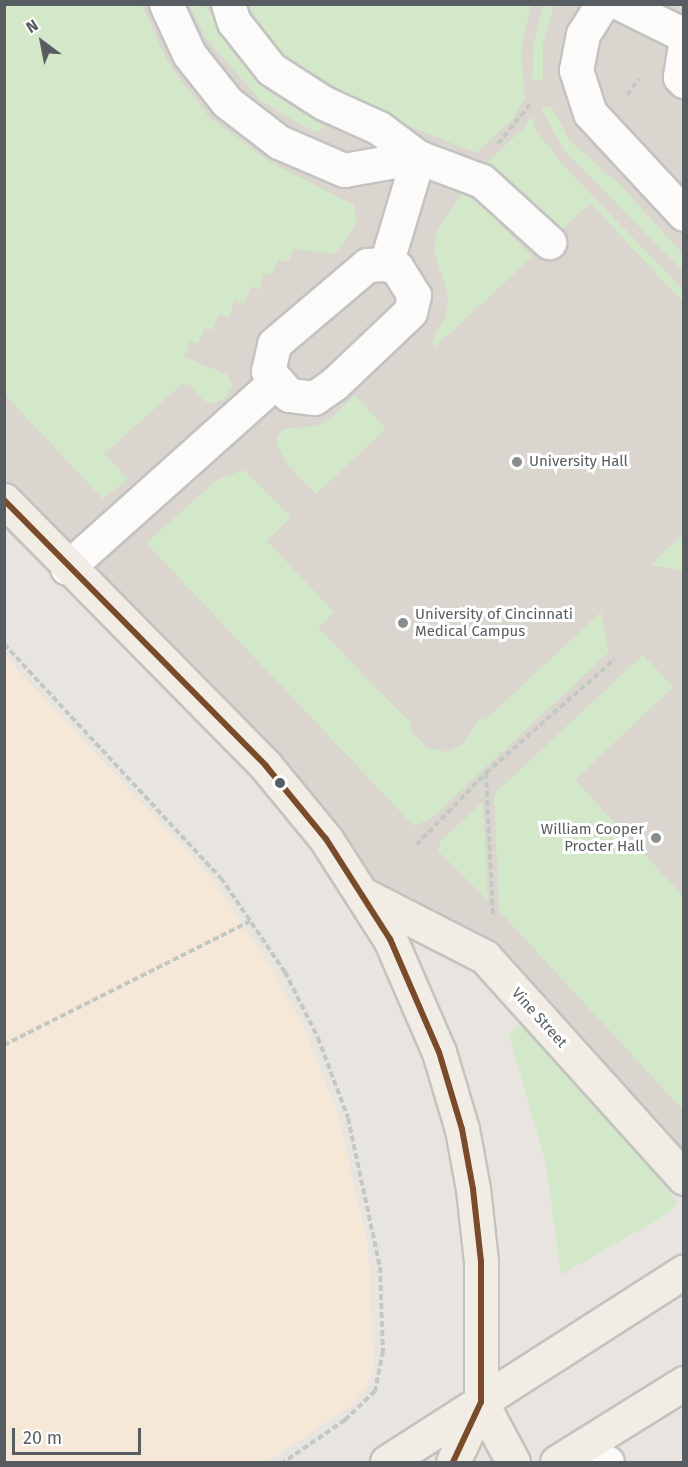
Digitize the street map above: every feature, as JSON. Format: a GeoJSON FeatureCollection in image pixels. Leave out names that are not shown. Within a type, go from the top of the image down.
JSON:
{"type":"FeatureCollection","features":[{"type":"Feature","properties":{"kind":"main road","name":"Vine Street"},"geometry":{"type":"LineString","coordinates":[[4,500],[67,568],[266,766],[326,839],[366,896],[434,1041],[462,1130],[481,1262],[481,1402]]}},
{"type":"Feature","properties":{"kind":"main road","name":"Vine Street"},"geometry":{"type":"LineString","coordinates":[[366,896],[485,957],[684,1178]]}},
{"type":"Feature","properties":{"kind":"main road"},"geometry":{"type":"LineString","coordinates":[[387,1462],[684,1271]]}},
{"type":"Feature","properties":{"kind":"main road"},"geometry":{"type":"LineString","coordinates":[[567,1457],[684,1383]]}},
{"type":"Feature","properties":{"kind":"main road"},"geometry":{"type":"LineString","coordinates":[[453,1462],[481,1402]]}},
{"type":"Feature","properties":{"kind":"main road"},"geometry":{"type":"LineString","coordinates":[[481,1402],[513,1462]]}},
{"type":"Feature","properties":{"kind":"street"},"geometry":{"type":"LineString","coordinates":[[166,4],[189,54],[226,102],[279,142],[344,170],[418,157]]}},
{"type":"Feature","properties":{"kind":"street"},"geometry":{"type":"LineString","coordinates":[[228,4],[234,22],[271,69],[324,103],[379,128],[418,157],[482,181],[549,242]]}},
{"type":"Feature","properties":{"kind":"street"},"geometry":{"type":"LineString","coordinates":[[602,4],[583,34],[576,70],[590,112],[684,214]]}},
{"type":"Feature","properties":{"kind":"street"},"geometry":{"type":"LineString","coordinates":[[621,4],[684,35]]}},
{"type":"Feature","properties":{"kind":"street"},"geometry":{"type":"LineString","coordinates":[[684,51],[680,77],[684,81]]}},
{"type":"Feature","properties":{"kind":"street"},"geometry":{"type":"LineString","coordinates":[[386,264],[418,157]]}},
{"type":"Feature","properties":{"kind":"street"},"geometry":{"type":"LineString","coordinates":[[386,264],[397,268],[414,295],[410,312],[314,398],[290,395],[276,381],[267,364],[274,344],[367,265],[386,264]]}},
{"type":"Feature","properties":{"kind":"street"},"geometry":{"type":"LineString","coordinates":[[67,568],[276,381]]}},
{"type":"Feature","properties":{"kind":"street"},"geometry":{"type":"LineString","coordinates":[[567,1457],[607,1462]]}},
{"type":"Feature","properties":{"kind":"path"},"geometry":{"type":"LineString","coordinates":[[490,152],[516,127],[531,103]]}},
{"type":"Feature","properties":{"kind":"path"},"geometry":{"type":"LineString","coordinates":[[4,644],[196,849],[252,921],[285,972],[322,1048],[348,1118],[380,1267],[383,1351],[375,1391],[345,1420],[284,1462]]}},
{"type":"Feature","properties":{"kind":"path"},"geometry":{"type":"LineString","coordinates":[[416,845],[486,773],[615,659]]}},
{"type":"Feature","properties":{"kind":"path"},"geometry":{"type":"LineString","coordinates":[[486,773],[493,928]]}},
{"type":"Feature","properties":{"kind":"path"},"geometry":{"type":"LineString","coordinates":[[4,1045],[252,921]]}},
{"type":"Feature","properties":{"kind":"shaded area","name":"University of Cincinnati Medical Campus"},"geometry":{"type":"Polygon","coordinates":[[[5,5],[683,5],[683,1178],[485,957],[366,896],[5,500],[5,5]]]}},
{"type":"Feature","properties":{"kind":"shaded area"},"geometry":{"type":"Polygon","coordinates":[[[5,656],[210,876],[274,972],[305,1030],[338,1115],[368,1247],[374,1366],[367,1387],[353,1404],[267,1462],[5,1462],[5,656]]]}},
{"type":"Feature","properties":{"kind":"green space"},"geometry":{"type":"Polygon","coordinates":[[[5,4],[142,5],[168,63],[209,117],[271,163],[354,205],[357,223],[335,254],[294,249],[288,262],[279,260],[271,275],[264,273],[259,290],[251,286],[244,304],[235,300],[229,318],[219,314],[213,330],[205,327],[198,344],[190,341],[184,357],[226,374],[233,386],[225,398],[214,404],[204,401],[189,384],[181,385],[104,454],[128,479],[103,499],[5,395],[5,4]]]}},
{"type":"Feature","properties":{"kind":"green space"},"geometry":{"type":"Polygon","coordinates":[[[190,5],[205,5],[235,55],[266,90],[325,127],[318,132],[309,129],[260,100],[205,37],[190,5]]]}},
{"type":"Feature","properties":{"kind":"green space"},"geometry":{"type":"Polygon","coordinates":[[[246,5],[531,5],[521,50],[525,98],[512,120],[476,153],[387,117],[286,57],[246,5]]]}},
{"type":"Feature","properties":{"kind":"green space"},"geometry":{"type":"Polygon","coordinates":[[[543,5],[554,5],[543,44],[543,80],[532,80],[534,42],[543,5]]]}},
{"type":"Feature","properties":{"kind":"green space"},"geometry":{"type":"Polygon","coordinates":[[[551,106],[570,141],[621,186],[683,254],[683,271],[563,149],[541,108],[551,106]]]}},
{"type":"Feature","properties":{"kind":"green space"},"geometry":{"type":"Polygon","coordinates":[[[531,115],[536,131],[566,168],[683,290],[683,302],[590,203],[560,231],[488,161],[525,127],[531,115]]]}},
{"type":"Feature","properties":{"kind":"green space"},"geometry":{"type":"Polygon","coordinates":[[[462,194],[482,206],[532,257],[434,348],[432,341],[446,316],[448,294],[434,252],[437,230],[462,194]]]}},
{"type":"Feature","properties":{"kind":"green space"},"geometry":{"type":"Polygon","coordinates":[[[355,395],[386,429],[316,494],[288,465],[277,446],[277,436],[283,429],[316,426],[329,420],[355,395]]]}},
{"type":"Feature","properties":{"kind":"green space"},"geometry":{"type":"Polygon","coordinates":[[[244,470],[291,517],[267,541],[334,612],[318,628],[410,722],[412,732],[427,747],[446,752],[463,744],[480,718],[484,721],[601,612],[609,652],[430,819],[414,826],[146,543],[218,479],[244,470]]]}},
{"type":"Feature","properties":{"kind":"green space"},"geometry":{"type":"Polygon","coordinates":[[[683,534],[683,571],[651,565],[683,534]]]}},
{"type":"Feature","properties":{"kind":"green space"},"geometry":{"type":"Polygon","coordinates":[[[643,655],[673,687],[575,780],[683,896],[683,1110],[499,911],[494,794],[643,655]]]}},
{"type":"Feature","properties":{"kind":"green space"},"geometry":{"type":"Polygon","coordinates":[[[483,802],[488,901],[438,851],[441,840],[483,802]]]}},
{"type":"Feature","properties":{"kind":"green space"},"geometry":{"type":"Polygon","coordinates":[[[515,1026],[524,1027],[620,1130],[677,1202],[670,1212],[561,1275],[546,1164],[509,1035],[515,1026]]]}},
{"type":"Feature","properties":{"kind":"transit line"},"geometry":{"type":"LineString","coordinates":[[4,500],[266,766],[326,839],[390,939],[439,1052],[462,1129],[473,1189],[481,1262],[481,1402],[453,1462]]}},
{"type":"Feature","properties":{"kind":"place","name":"University Hall"},"geometry":{"type":"Point","coordinates":[517,462]}},
{"type":"Feature","properties":{"kind":"place","name":"University of Cincinnati Medical Campus"},"geometry":{"type":"Point","coordinates":[403,623]}},
{"type":"Feature","properties":{"kind":"place","name":"William Cooper Procter Hall"},"geometry":{"type":"Point","coordinates":[656,838]}}]}
